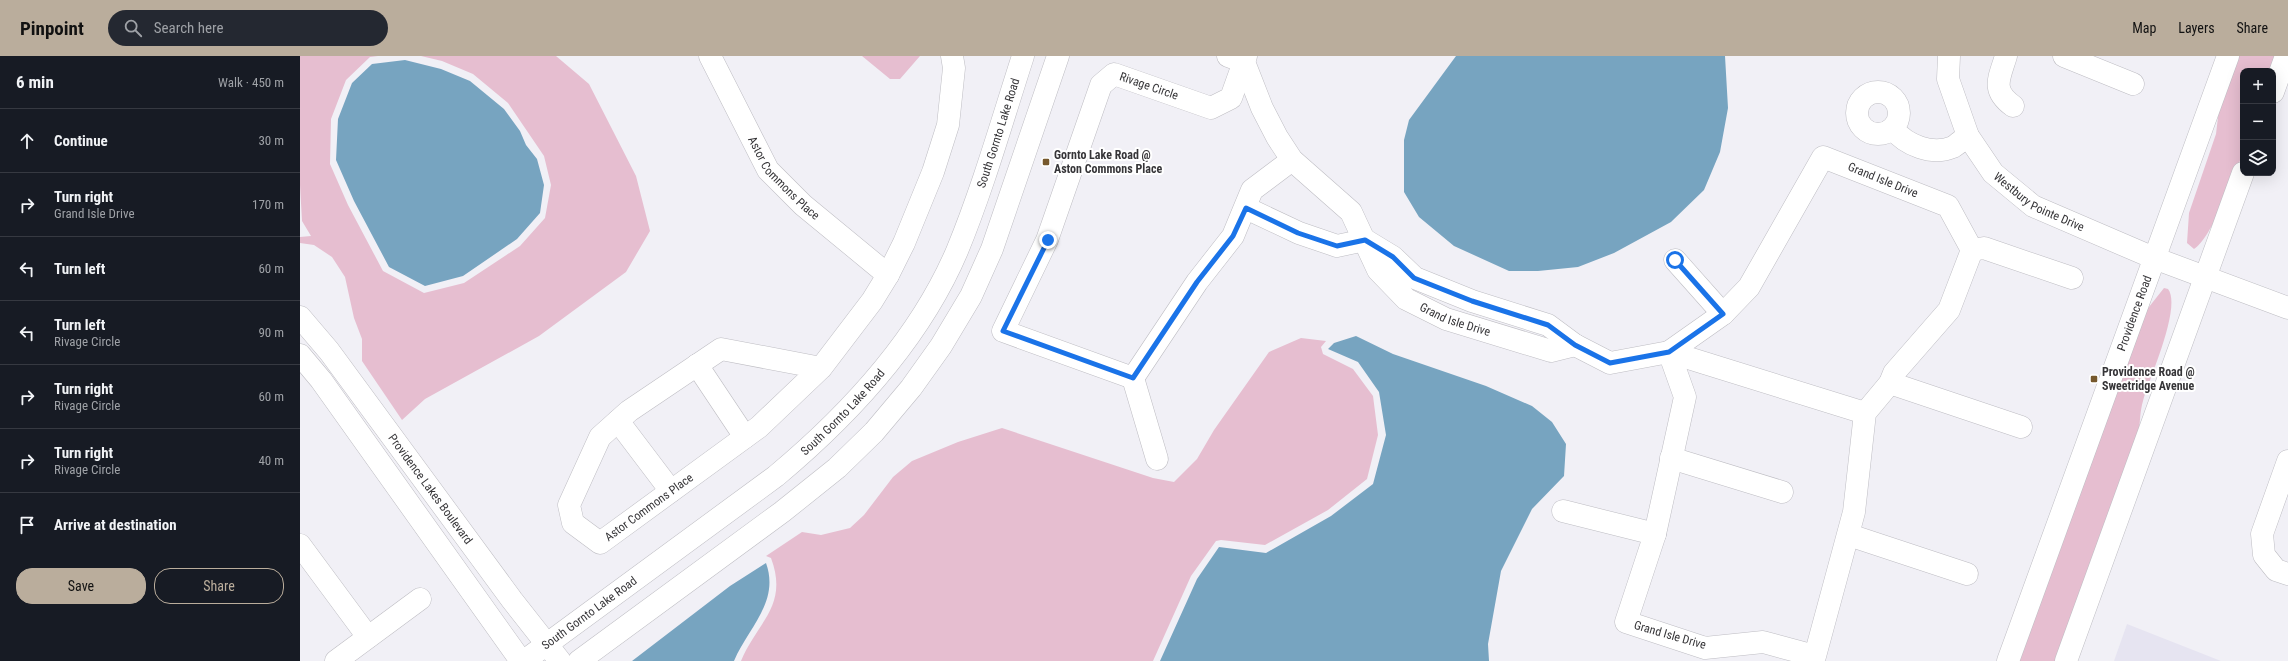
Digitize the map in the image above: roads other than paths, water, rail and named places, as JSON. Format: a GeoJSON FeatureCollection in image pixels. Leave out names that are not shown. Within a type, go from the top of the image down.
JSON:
{"type":"FeatureCollection","features":[{"type":"Feature","properties":{"kind":"street","name":"Astor Commons Place"},"geometry":{"type":"LineString","coordinates":[[710,56],[768,170],[803,205],[888,276]]}},
{"type":"Feature","properties":{"kind":"street","name":"Astor Commons Place"},"geometry":{"type":"LineString","coordinates":[[820,368],[721,349],[629,411],[600,437],[569,505],[573,523],[600,543],[759,427],[820,368],[872,301],[888,276],[933,172],[948,125],[954,68],[952,56]]}},
{"type":"Feature","properties":{"kind":"street","name":"South Gornto Lake Road"},"geometry":{"type":"LineString","coordinates":[[524,661],[792,463],[813,445],[848,409],[891,360],[930,304],[956,252],[977,199],[1023,56]]}},
{"type":"Feature","properties":{"kind":"street"},"geometry":{"type":"LineString","coordinates":[[579,661],[782,512],[837,468],[874,432],[911,388],[941,346],[977,282],[992,249],[1058,56]]}},
{"type":"Feature","properties":{"kind":"street","name":"Westbury Pointe Drive"},"geometry":{"type":"LineString","coordinates":[[1949,56],[1948,79],[1968,136],[1993,173],[2033,206],[2154,258],[2206,276],[2288,308]]}},
{"type":"Feature","properties":{"kind":"street"},"geometry":{"type":"LineString","coordinates":[[2006,56],[1998,82],[1998,89],[2002,97],[2014,106]]}},
{"type":"Feature","properties":{"kind":"street"},"geometry":{"type":"LineString","coordinates":[[2064,56],[2133,84]]}},
{"type":"Feature","properties":{"kind":"street","name":"Providence Road"},"geometry":{"type":"LineString","coordinates":[[2008,661],[2228,56]]}},
{"type":"Feature","properties":{"kind":"street"},"geometry":{"type":"LineString","coordinates":[[2276,84],[2286,56]]}},
{"type":"Feature","properties":{"kind":"street","name":"Grand Isle Drive"},"geometry":{"type":"LineString","coordinates":[[1239,58],[1277,138],[1292,160],[1351,212],[1378,270],[1406,299],[1446,319],[1551,351],[1575,345]]}},
{"type":"Feature","properties":{"kind":"street","name":"Rivage Circle"},"geometry":{"type":"LineString","coordinates":[[1133,378],[1003,331],[1048,240],[1101,85],[1114,74],[1210,108],[1231,98],[1239,58]]}},
{"type":"Feature","properties":{"kind":"street"},"geometry":{"type":"LineString","coordinates":[[1893,129],[1900,137],[1910,144],[1935,150],[1952,147],[1968,136]]}},
{"type":"Feature","properties":{"kind":"street","name":"Grand Isle Drive"},"geometry":{"type":"LineString","coordinates":[[1365,240],[1393,257],[1414,278],[1477,303],[1548,325],[1575,345],[1610,363],[1669,352],[1723,314],[1749,287],[1823,157],[1948,206],[1972,250]]}},
{"type":"Feature","properties":{"kind":"street"},"geometry":{"type":"LineString","coordinates":[[1157,459],[1133,378],[1197,282],[1233,236],[1246,208],[1252,190],[1292,160]]}},
{"type":"Feature","properties":{"kind":"street"},"geometry":{"type":"LineString","coordinates":[[2066,661],[2243,176]]}},
{"type":"Feature","properties":{"kind":"street"},"geometry":{"type":"LineString","coordinates":[[1246,208],[1298,233],[1337,246],[1365,240]]}},
{"type":"Feature","properties":{"kind":"street"},"geometry":{"type":"LineString","coordinates":[[1865,413],[1890,383],[1894,373],[1949,310],[1972,250],[1984,248],[2072,278]]}},
{"type":"Feature","properties":{"kind":"street"},"geometry":{"type":"LineString","coordinates":[[1675,260],[1723,314]]}},
{"type":"Feature","properties":{"kind":"street"},"geometry":{"type":"LineString","coordinates":[[1469,326],[1477,303]]}},
{"type":"Feature","properties":{"kind":"street","name":"Providence Lakes Boulevard"},"geometry":{"type":"LineString","coordinates":[[300,317],[329,351],[560,661]]}},
{"type":"Feature","properties":{"kind":"street","name":"Grand Isle Drive"},"geometry":{"type":"LineString","coordinates":[[1669,352],[1865,413],[1854,512],[1816,658],[1763,642],[1705,648],[1626,622],[1655,534],[1685,397],[1669,352]]}},
{"type":"Feature","properties":{"kind":"street"},"geometry":{"type":"LineString","coordinates":[[300,355],[321,380],[520,661]]}},
{"type":"Feature","properties":{"kind":"street"},"geometry":{"type":"LineString","coordinates":[[697,365],[745,437]]}},
{"type":"Feature","properties":{"kind":"street"},"geometry":{"type":"LineString","coordinates":[[1890,383],[2021,427]]}},
{"type":"Feature","properties":{"kind":"street"},"geometry":{"type":"LineString","coordinates":[[618,421],[671,492]]}},
{"type":"Feature","properties":{"kind":"street"},"geometry":{"type":"LineString","coordinates":[[1672,458],[1782,492]]}},
{"type":"Feature","properties":{"kind":"street"},"geometry":{"type":"LineString","coordinates":[[2288,461],[2262,534],[2264,555],[2276,570],[2288,574]]}},
{"type":"Feature","properties":{"kind":"street"},"geometry":{"type":"LineString","coordinates":[[1563,511],[1655,534]]}},
{"type":"Feature","properties":{"kind":"street"},"geometry":{"type":"LineString","coordinates":[[1849,535],[1966,574]]}},
{"type":"Feature","properties":{"kind":"street"},"geometry":{"type":"LineString","coordinates":[[300,544],[368,637]]}},
{"type":"Feature","properties":{"kind":"street"},"geometry":{"type":"LineString","coordinates":[[336,661],[420,599]]}},
{"type":"Feature","properties":{"kind":"water"},"geometry":{"type":"Polygon","coordinates":[[[1456,56],[1725,56],[1728,108],[1720,152],[1704,190],[1671,222],[1614,253],[1578,267],[1538,271],[1509,271],[1454,246],[1419,217],[1404,192],[1404,140],[1409,120],[1456,56]]]}},
{"type":"Feature","properties":{"kind":"water"},"geometry":{"type":"Polygon","coordinates":[[[405,60],[441,69],[470,81],[504,109],[520,131],[526,145],[537,159],[544,185],[540,213],[517,239],[463,276],[425,286],[389,267],[354,201],[336,160],[338,119],[352,83],[372,64],[405,60]]]}},
{"type":"Feature","properties":{"kind":"water"},"geometry":{"type":"Polygon","coordinates":[[[1356,336],[1393,354],[1486,386],[1532,406],[1552,422],[1566,444],[1564,476],[1532,509],[1501,571],[1488,644],[1489,661],[1160,661],[1197,579],[1219,547],[1266,553],[1331,516],[1373,484],[1386,435],[1379,392],[1358,362],[1328,349],[1334,343],[1356,336]]]}},
{"type":"Feature","properties":{"kind":"water"},"geometry":{"type":"Polygon","coordinates":[[[766,563],[769,577],[769,590],[766,602],[734,661],[632,661],[730,586],[766,563]]]}},
{"type":"Feature","properties":{"kind":"place","name":"Gornto Lake Road @ Aston Commons Place"},"geometry":{"type":"Point","coordinates":[1046,162]}},
{"type":"Feature","properties":{"kind":"place","name":"Providence Road @ Sweetridge Avenue"},"geometry":{"type":"Point","coordinates":[2094,379]}}]}
